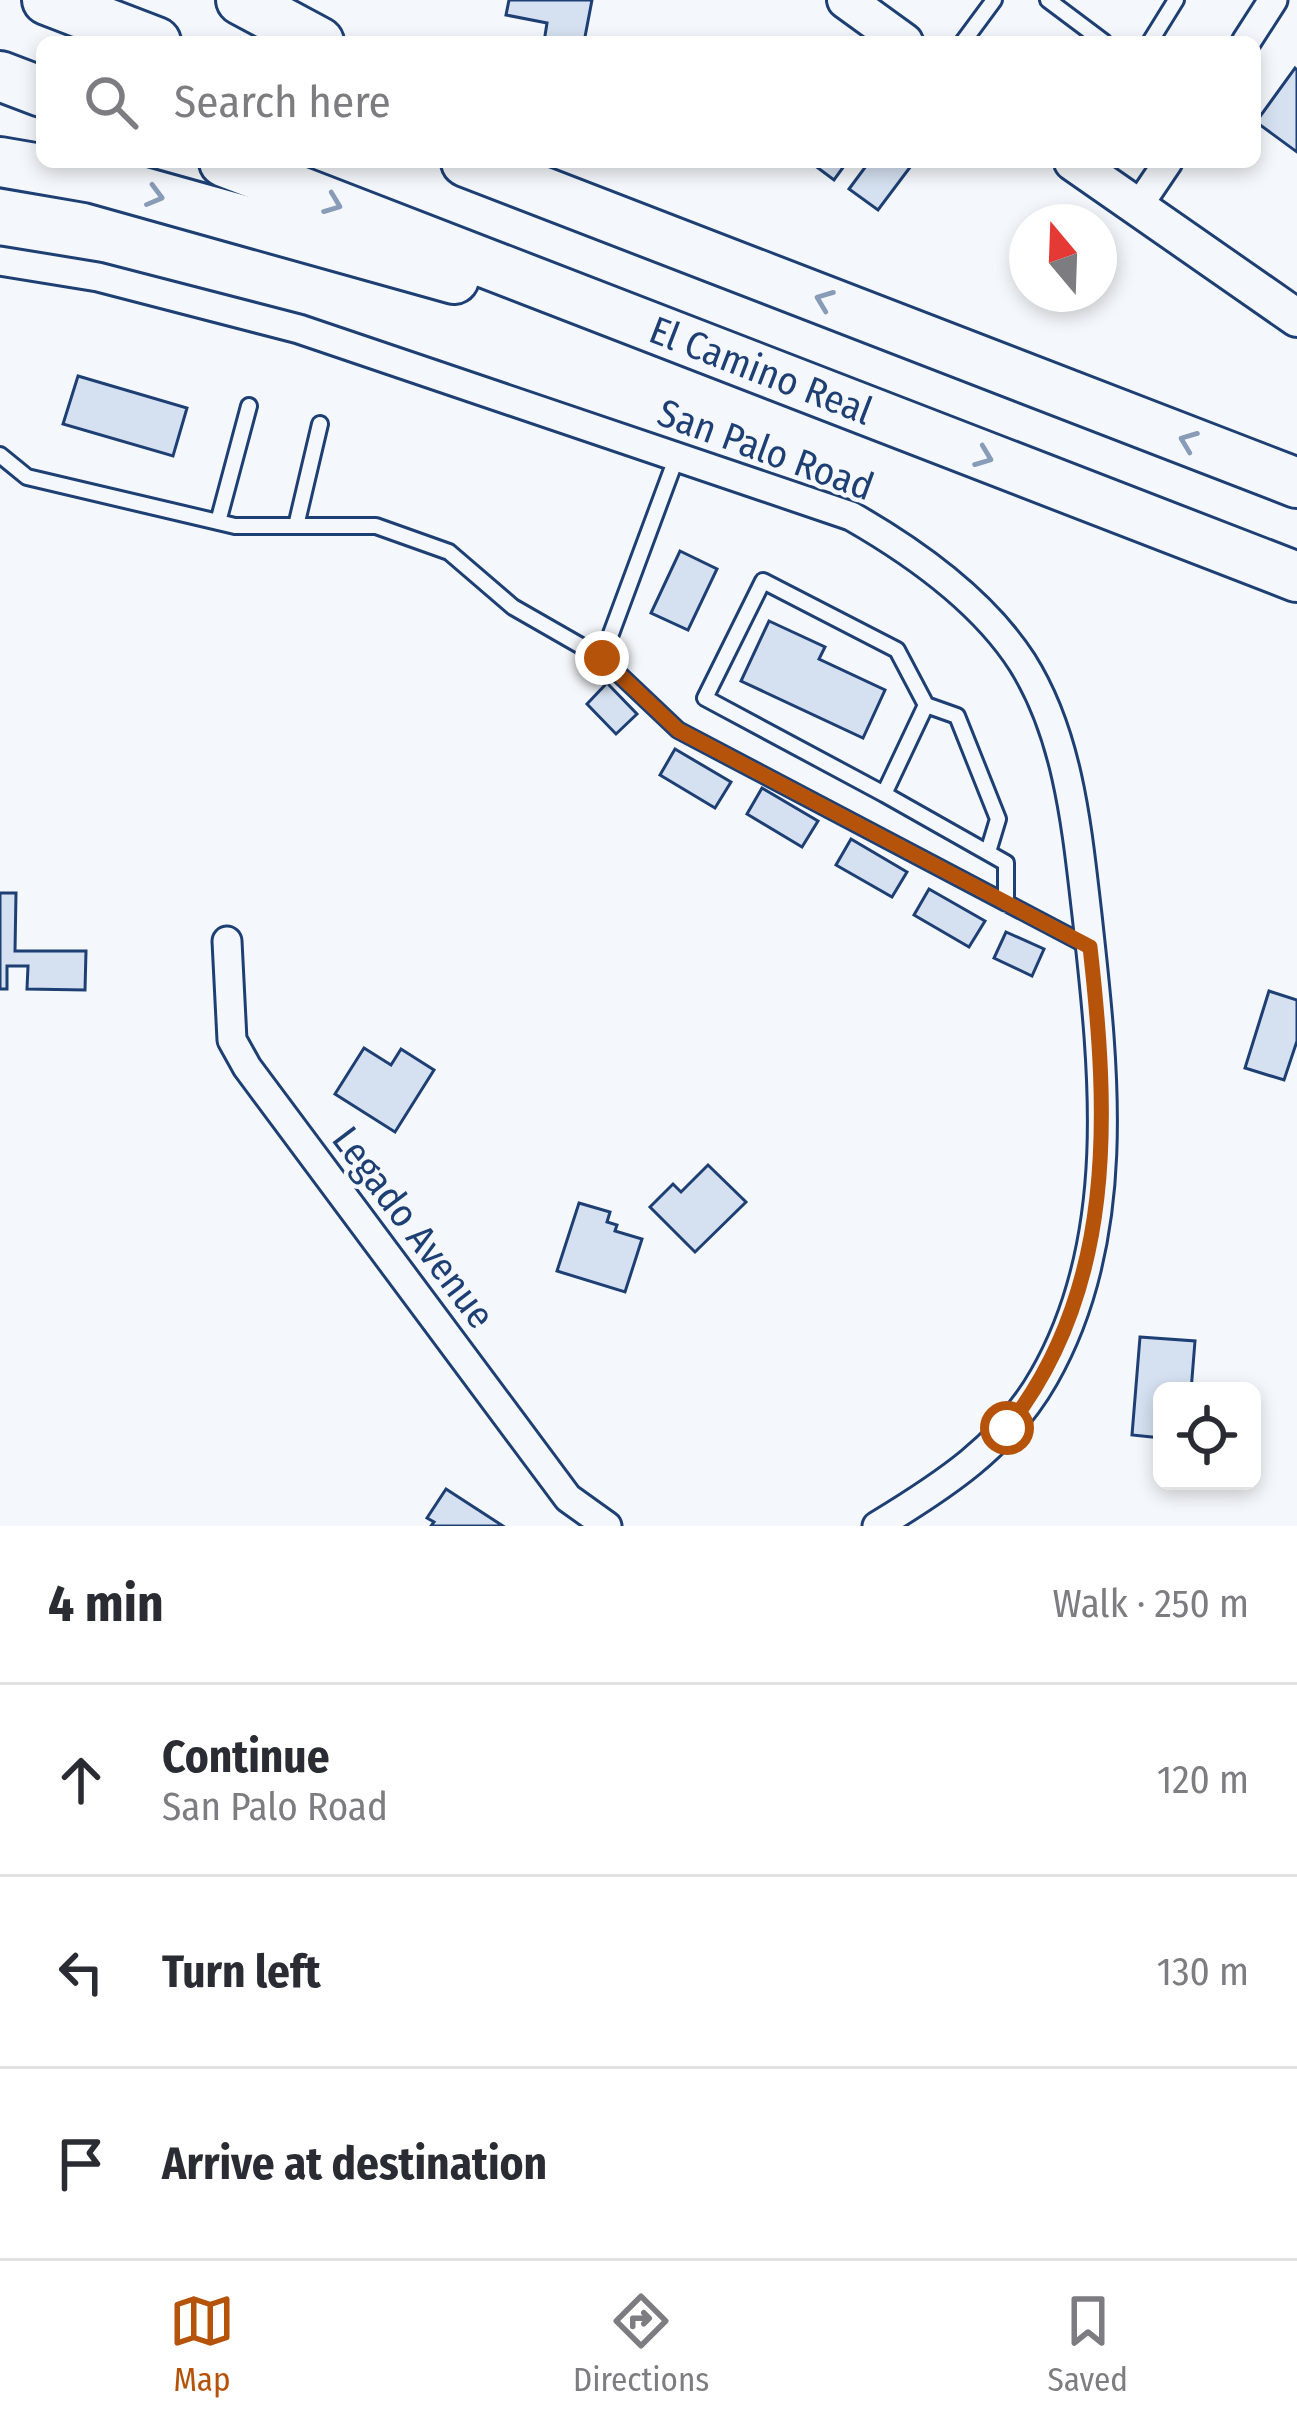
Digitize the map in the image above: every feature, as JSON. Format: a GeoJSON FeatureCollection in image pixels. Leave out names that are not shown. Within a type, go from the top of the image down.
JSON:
{"type":"FeatureCollection","features":[{"type":"Feature","properties":{"kind":"highway"},"geometry":{"type":"LineString","coordinates":[[47,0],[140,36]]}},
{"type":"Feature","properties":{"kind":"highway"},"geometry":{"type":"LineString","coordinates":[[241,0],[309,36]]}},
{"type":"Feature","properties":{"kind":"highway"},"geometry":{"type":"LineString","coordinates":[[0,76],[36,90]]}},
{"type":"Feature","properties":{"kind":"highway"},"geometry":{"type":"LineString","coordinates":[[0,162],[93,178],[298,238],[672,335]]}},
{"type":"Feature","properties":{"kind":"highway","name":"El Camino Real"},"geometry":{"type":"LineString","coordinates":[[240,168],[1297,577]]}},
{"type":"Feature","properties":{"kind":"highway"},"geometry":{"type":"LineString","coordinates":[[482,168],[1297,483]]}},
{"type":"Feature","properties":{"kind":"highway"},"geometry":{"type":"LineString","coordinates":[[556,168],[753,273]]}},
{"type":"Feature","properties":{"kind":"main road"},"geometry":{"type":"LineString","coordinates":[[846,0],[896,36]]}},
{"type":"Feature","properties":{"kind":"main road"},"geometry":{"type":"LineString","coordinates":[[1081,168],[1297,318]]}},
{"type":"Feature","properties":{"kind":"street"},"geometry":{"type":"LineString","coordinates":[[1250,36],[1273,0]]}},
{"type":"Feature","properties":{"kind":"street"},"geometry":{"type":"LineString","coordinates":[[1137,208],[1164,168]]}},
{"type":"Feature","properties":{"kind":"street","name":"San Palo Road"},"geometry":{"type":"LineString","coordinates":[[0,261],[133,285],[299,329],[850,516],[884,535],[952,587],[1019,657],[1048,718],[1076,819],[1101,1042],[1099,1195],[1076,1303],[1042,1379],[1007,1428],[964,1470],[878,1526]]}},
{"type":"Feature","properties":{"kind":"street","name":"Legado Avenue"},"geometry":{"type":"LineString","coordinates":[[227,941],[232,1040],[247,1067],[568,1498],[608,1526]]}},
{"type":"Feature","properties":{"kind":"lane"},"geometry":{"type":"LineString","coordinates":[[967,36],[994,0]]}},
{"type":"Feature","properties":{"kind":"lane"},"geometry":{"type":"LineString","coordinates":[[1048,0],[1096,36]]}},
{"type":"Feature","properties":{"kind":"lane"},"geometry":{"type":"LineString","coordinates":[[1154,36],[1176,0]]}},
{"type":"Feature","properties":{"kind":"lane"},"geometry":{"type":"LineString","coordinates":[[218,522],[249,406]]}},
{"type":"Feature","properties":{"kind":"lane"},"geometry":{"type":"LineString","coordinates":[[296,526],[320,424]]}},
{"type":"Feature","properties":{"kind":"lane"},"geometry":{"type":"LineString","coordinates":[[0,455],[27,477],[218,522],[376,526],[449,552],[514,607],[602,658],[678,730],[1090,947]]}},
{"type":"Feature","properties":{"kind":"lane"},"geometry":{"type":"LineString","coordinates":[[602,658],[677,456]]}},
{"type":"Feature","properties":{"kind":"lane"},"geometry":{"type":"LineString","coordinates":[[988,852],[998,819],[957,716],[926,705],[896,650],[763,581],[705,698],[1006,862],[1006,903]]}},
{"type":"Feature","properties":{"kind":"lane"},"geometry":{"type":"LineString","coordinates":[[884,794],[926,705]]}},
{"type":"Feature","properties":{"kind":"building"},"geometry":{"type":"Polygon","coordinates":[[[509,0],[592,0],[585,36],[545,36],[547,23],[506,15],[509,0]]]}},
{"type":"Feature","properties":{"kind":"building"},"geometry":{"type":"Polygon","coordinates":[[[1295,68],[1297,152],[1261,126],[1261,115],[1295,68]]]}},
{"type":"Feature","properties":{"kind":"building"},"geometry":{"type":"Polygon","coordinates":[[[818,168],[843,168],[834,180],[818,168]]]}},
{"type":"Feature","properties":{"kind":"building"},"geometry":{"type":"Polygon","coordinates":[[[865,168],[910,168],[878,210],[849,189],[865,168]]]}},
{"type":"Feature","properties":{"kind":"building"},"geometry":{"type":"Polygon","coordinates":[[[78,376],[187,408],[173,456],[63,424],[78,376]]]}},
{"type":"Feature","properties":{"kind":"building"},"geometry":{"type":"Polygon","coordinates":[[[680,551],[717,569],[688,630],[651,613],[680,551]]]}},
{"type":"Feature","properties":{"kind":"building"},"geometry":{"type":"Polygon","coordinates":[[[769,621],[825,647],[819,659],[885,690],[863,738],[741,681],[769,621]]]}},
{"type":"Feature","properties":{"kind":"building"},"geometry":{"type":"Polygon","coordinates":[[[607,683],[637,714],[616,734],[587,704],[607,683]]]}},
{"type":"Feature","properties":{"kind":"building"},"geometry":{"type":"Polygon","coordinates":[[[675,749],[731,782],[715,808],[660,775],[675,749]]]}},
{"type":"Feature","properties":{"kind":"building"},"geometry":{"type":"Polygon","coordinates":[[[762,788],[818,821],[802,847],[747,814],[762,788]]]}},
{"type":"Feature","properties":{"kind":"building"},"geometry":{"type":"Polygon","coordinates":[[[851,839],[907,872],[892,897],[836,865],[851,839]]]}},
{"type":"Feature","properties":{"kind":"building"},"geometry":{"type":"Polygon","coordinates":[[[929,889],[985,921],[969,947],[914,915],[929,889]]]}},
{"type":"Feature","properties":{"kind":"building"},"geometry":{"type":"Polygon","coordinates":[[[0,893],[16,893],[15,951],[86,951],[85,990],[27,989],[28,966],[7,966],[7,989],[0,989],[0,893]]]}},
{"type":"Feature","properties":{"kind":"building"},"geometry":{"type":"Polygon","coordinates":[[[1006,932],[1044,949],[1032,976],[994,958],[1006,932]]]}},
{"type":"Feature","properties":{"kind":"building"},"geometry":{"type":"Polygon","coordinates":[[[1269,991],[1297,1000],[1297,1041],[1284,1080],[1245,1068],[1269,991]]]}},
{"type":"Feature","properties":{"kind":"building"},"geometry":{"type":"Polygon","coordinates":[[[364,1048],[391,1065],[401,1049],[434,1070],[395,1132],[335,1094],[364,1048]]]}},
{"type":"Feature","properties":{"kind":"building"},"geometry":{"type":"Polygon","coordinates":[[[708,1165],[746,1202],[695,1252],[650,1207],[673,1184],[681,1192],[708,1165]]]}},
{"type":"Feature","properties":{"kind":"building"},"geometry":{"type":"Polygon","coordinates":[[[579,1203],[610,1212],[607,1222],[617,1225],[615,1231],[642,1239],[625,1292],[557,1271],[579,1203]]]}},
{"type":"Feature","properties":{"kind":"building"},"geometry":{"type":"Polygon","coordinates":[[[1140,1337],[1195,1341],[1192,1382],[1153,1382],[1153,1437],[1132,1435],[1140,1337]]]}},
{"type":"Feature","properties":{"kind":"building"},"geometry":{"type":"Polygon","coordinates":[[[446,1489],[503,1526],[431,1526],[434,1522],[427,1518],[446,1489]]]}},
{"type":"Feature","properties":{"kind":"route"},"geometry":{"type":"LineString","coordinates":[[602,658],[678,730],[1090,947],[1101,1042],[1103,1140],[1090,1250],[1057,1353],[1007,1428]]}}]}
